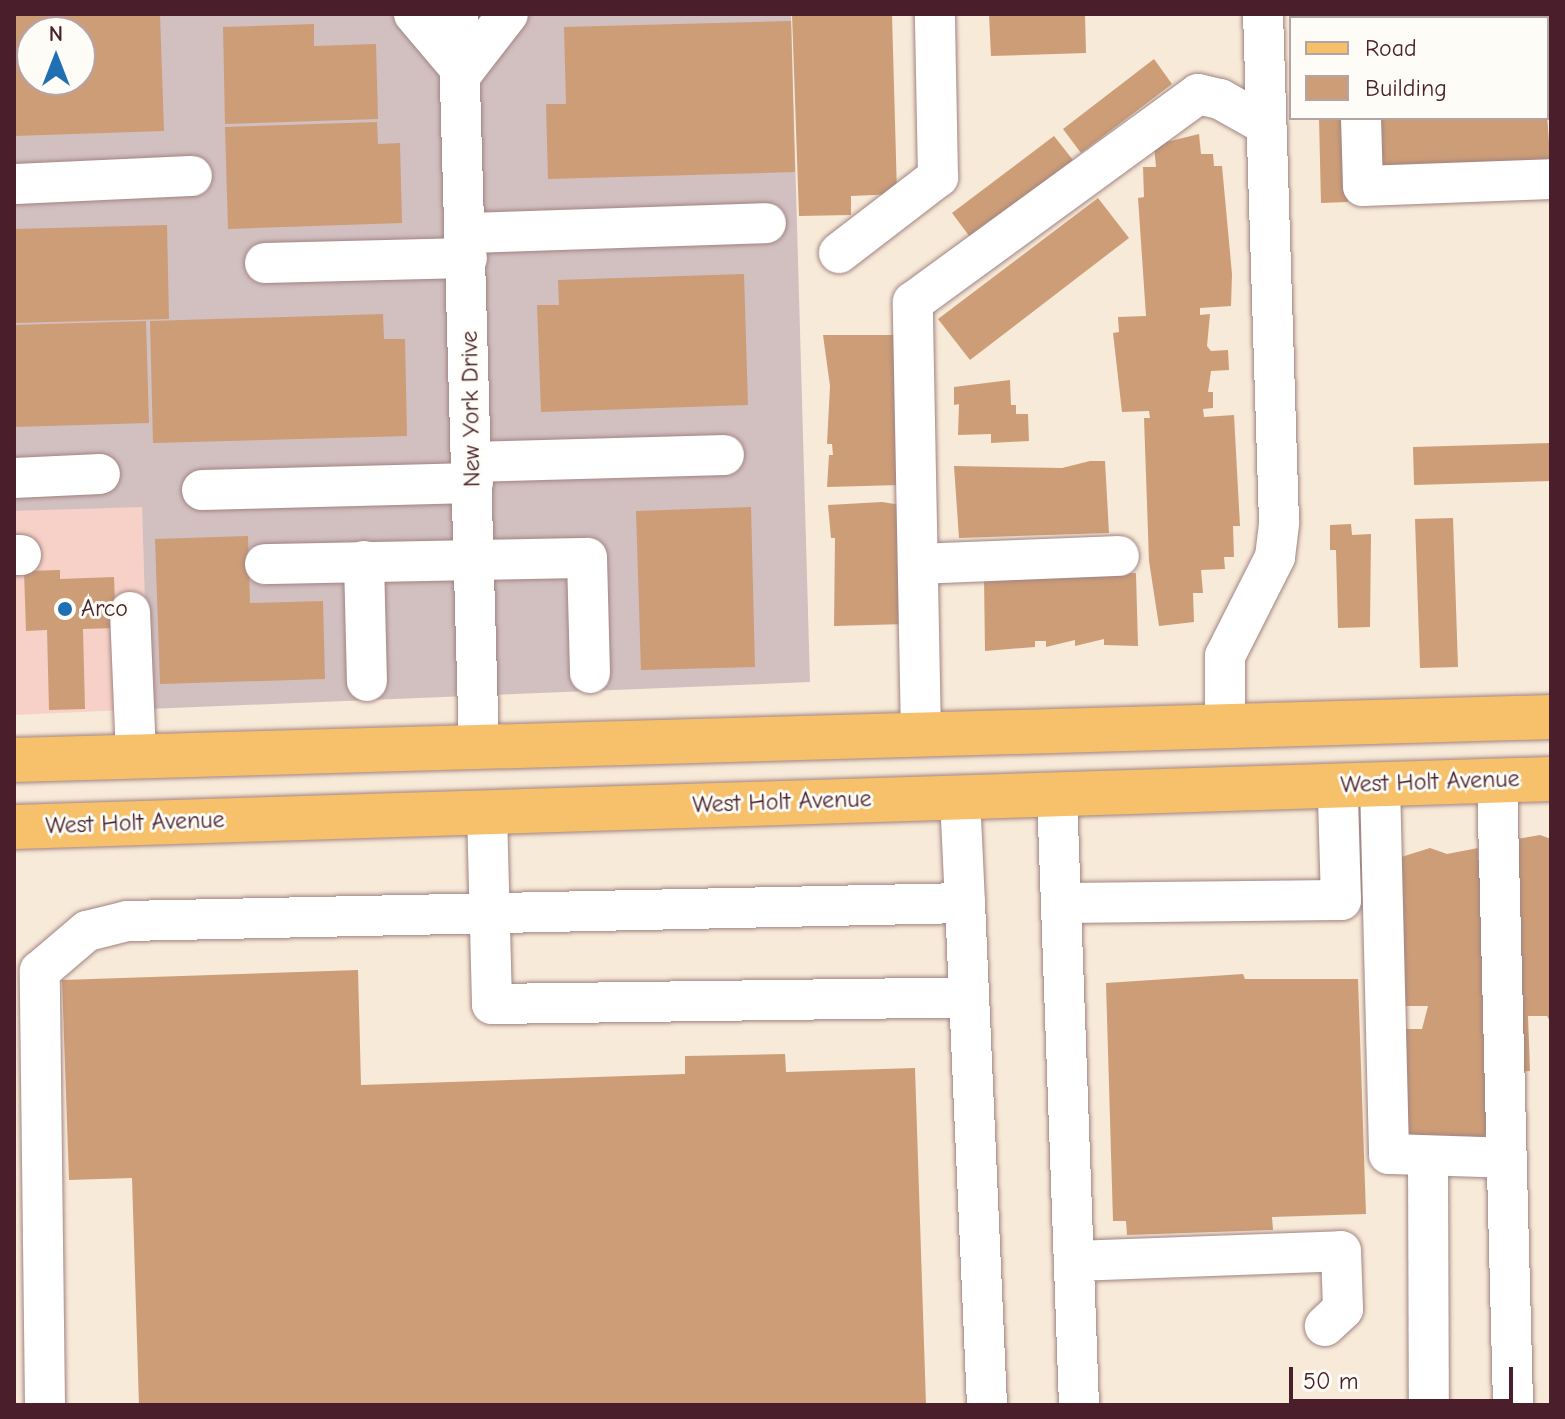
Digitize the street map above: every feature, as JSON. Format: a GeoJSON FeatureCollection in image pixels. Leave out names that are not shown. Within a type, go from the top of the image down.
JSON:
{"type":"FeatureCollection","features":[{"type":"Feature","properties":{"kind":"main road"},"geometry":{"type":"LineString","coordinates":[[14,760],[1551,717]]}},
{"type":"Feature","properties":{"kind":"main road","name":"West Holt Avenue"},"geometry":{"type":"LineString","coordinates":[[14,827],[1551,779]]}},
{"type":"Feature","properties":{"kind":"street"},"geometry":{"type":"LineString","coordinates":[[414,14],[463,72],[508,14]]}},
{"type":"Feature","properties":{"kind":"street","name":"New York Drive"},"geometry":{"type":"LineString","coordinates":[[458,14],[463,72],[479,747]]}},
{"type":"Feature","properties":{"kind":"street"},"geometry":{"type":"LineString","coordinates":[[839,253],[938,177],[935,14]]}},
{"type":"Feature","properties":{"kind":"street"},"geometry":{"type":"LineString","coordinates":[[1225,728],[1225,656],[1275,557],[1279,522],[1263,14]]}},
{"type":"Feature","properties":{"kind":"street"},"geometry":{"type":"LineString","coordinates":[[921,735],[913,302],[1198,94],[1220,99],[1266,125]]}},
{"type":"Feature","properties":{"kind":"street"},"geometry":{"type":"LineString","coordinates":[[1361,120],[1363,186],[1551,179]]}},
{"type":"Feature","properties":{"kind":"street"},"geometry":{"type":"LineString","coordinates":[[14,184],[192,176]]}},
{"type":"Feature","properties":{"kind":"street"},"geometry":{"type":"LineString","coordinates":[[265,263],[766,223]]}},
{"type":"Feature","properties":{"kind":"street"},"geometry":{"type":"LineString","coordinates":[[202,490],[724,455]]}},
{"type":"Feature","properties":{"kind":"street"},"geometry":{"type":"LineString","coordinates":[[14,478],[100,474]]}},
{"type":"Feature","properties":{"kind":"street"},"geometry":{"type":"LineString","coordinates":[[918,564],[1119,556]]}},
{"type":"Feature","properties":{"kind":"street"},"geometry":{"type":"LineString","coordinates":[[265,564],[587,558],[590,673]]}},
{"type":"Feature","properties":{"kind":"street"},"geometry":{"type":"LineString","coordinates":[[364,561],[367,681]]}},
{"type":"Feature","properties":{"kind":"street"},"geometry":{"type":"LineString","coordinates":[[130,612],[136,756]]}},
{"type":"Feature","properties":{"kind":"street"},"geometry":{"type":"LineString","coordinates":[[1497,780],[1513,1405]]}},
{"type":"Feature","properties":{"kind":"street"},"geometry":{"type":"LineString","coordinates":[[1380,784],[1389,1154],[1428,1159],[1507,1158]]}},
{"type":"Feature","properties":{"kind":"street"},"geometry":{"type":"LineString","coordinates":[[1057,794],[1079,1405]]}},
{"type":"Feature","properties":{"kind":"street"},"geometry":{"type":"LineString","coordinates":[[960,797],[987,1405]]}},
{"type":"Feature","properties":{"kind":"street"},"geometry":{"type":"LineString","coordinates":[[1061,903],[1341,900],[1338,798]]}},
{"type":"Feature","properties":{"kind":"street"},"geometry":{"type":"LineString","coordinates":[[487,812],[492,1004],[969,997]]}},
{"type":"Feature","properties":{"kind":"street"},"geometry":{"type":"LineString","coordinates":[[45,1405],[40,971],[87,931],[127,921],[965,903]]}},
{"type":"Feature","properties":{"kind":"street"},"geometry":{"type":"LineString","coordinates":[[1428,1159],[1429,1405]]}},
{"type":"Feature","properties":{"kind":"street"},"geometry":{"type":"LineString","coordinates":[[1074,1261],[1341,1251],[1343,1309],[1325,1326]]}},
{"type":"Feature","properties":{"kind":"shaded area"},"geometry":{"type":"Polygon","coordinates":[[[14,14],[791,14],[810,682],[148,709],[142,507],[14,511],[14,14]]]}},
{"type":"Feature","properties":{"kind":"shaded area"},"geometry":{"type":"Polygon","coordinates":[[[142,506],[148,709],[14,715],[14,511],[142,506]]]}},
{"type":"Feature","properties":{"kind":"building"},"geometry":{"type":"Polygon","coordinates":[[[14,14],[160,14],[164,131],[14,136],[14,14]]]}},
{"type":"Feature","properties":{"kind":"building"},"geometry":{"type":"Polygon","coordinates":[[[792,14],[892,14],[897,194],[851,196],[851,215],[799,216],[792,14]]]}},
{"type":"Feature","properties":{"kind":"building"},"geometry":{"type":"Polygon","coordinates":[[[989,14],[1085,14],[1086,53],[991,56],[989,14]]]}},
{"type":"Feature","properties":{"kind":"building"},"geometry":{"type":"Polygon","coordinates":[[[1402,14],[1402,16],[1377,16],[1402,14]]]}},
{"type":"Feature","properties":{"kind":"building"},"geometry":{"type":"Polygon","coordinates":[[[1415,14],[1472,14],[1472,16],[1415,14]]]}},
{"type":"Feature","properties":{"kind":"building"},"geometry":{"type":"Polygon","coordinates":[[[1480,14],[1551,14],[1551,43],[1549,16],[1480,14]]]}},
{"type":"Feature","properties":{"kind":"building"},"geometry":{"type":"Polygon","coordinates":[[[791,21],[795,172],[548,179],[546,104],[566,104],[564,27],[791,21]]]}},
{"type":"Feature","properties":{"kind":"building"},"geometry":{"type":"Polygon","coordinates":[[[314,24],[314,46],[376,44],[378,119],[225,124],[223,27],[314,24]]]}},
{"type":"Feature","properties":{"kind":"building"},"geometry":{"type":"Polygon","coordinates":[[[1154,59],[1172,84],[1081,153],[1063,129],[1154,59]]]}},
{"type":"Feature","properties":{"kind":"building"},"geometry":{"type":"Polygon","coordinates":[[[1319,120],[1346,120],[1348,202],[1321,203],[1319,120]]]}},
{"type":"Feature","properties":{"kind":"building"},"geometry":{"type":"Polygon","coordinates":[[[1380,120],[1547,120],[1551,170],[1382,175],[1380,120]]]}},
{"type":"Feature","properties":{"kind":"building"},"geometry":{"type":"Polygon","coordinates":[[[377,122],[378,144],[400,143],[402,223],[228,229],[225,127],[377,122]]]}},
{"type":"Feature","properties":{"kind":"building"},"geometry":{"type":"Polygon","coordinates":[[[1199,134],[1201,154],[1213,154],[1214,166],[1222,166],[1232,274],[1231,306],[1200,308],[1200,315],[1210,314],[1207,346],[1211,351],[1228,350],[1229,370],[1211,371],[1208,392],[1213,392],[1213,408],[1203,409],[1204,417],[1234,415],[1240,526],[1233,526],[1234,557],[1224,557],[1225,569],[1201,570],[1203,593],[1193,593],[1194,622],[1159,626],[1149,561],[1144,418],[1150,418],[1149,411],[1122,412],[1113,333],[1119,332],[1118,317],[1146,316],[1138,198],[1144,197],[1143,167],[1156,167],[1154,145],[1199,134]]]}},
{"type":"Feature","properties":{"kind":"building"},"geometry":{"type":"Polygon","coordinates":[[[1054,136],[1073,160],[970,237],[952,213],[1054,136]]]}},
{"type":"Feature","properties":{"kind":"building"},"geometry":{"type":"Polygon","coordinates":[[[1098,198],[1129,238],[970,360],[938,319],[1098,198]]]}},
{"type":"Feature","properties":{"kind":"building"},"geometry":{"type":"Polygon","coordinates":[[[167,225],[169,319],[14,323],[14,229],[167,225]]]}},
{"type":"Feature","properties":{"kind":"building"},"geometry":{"type":"Polygon","coordinates":[[[744,274],[748,405],[541,412],[537,305],[559,305],[558,280],[744,274]]]}},
{"type":"Feature","properties":{"kind":"building"},"geometry":{"type":"Polygon","coordinates":[[[383,314],[384,339],[405,339],[407,436],[153,443],[150,321],[383,314]]]}},
{"type":"Feature","properties":{"kind":"building"},"geometry":{"type":"Polygon","coordinates":[[[146,321],[149,423],[14,427],[14,325],[146,321]]]}},
{"type":"Feature","properties":{"kind":"building"},"geometry":{"type":"Polygon","coordinates":[[[823,335],[896,335],[900,485],[827,487],[829,455],[833,455],[832,444],[827,444],[830,386],[823,335]]]}},
{"type":"Feature","properties":{"kind":"building"},"geometry":{"type":"Polygon","coordinates":[[[1010,380],[1011,405],[1016,405],[1016,414],[1028,414],[1029,441],[991,443],[991,434],[958,435],[959,404],[954,405],[954,387],[1010,380]]]}},
{"type":"Feature","properties":{"kind":"building"},"geometry":{"type":"Polygon","coordinates":[[[1551,443],[1551,481],[1414,485],[1413,447],[1551,443]]]}},
{"type":"Feature","properties":{"kind":"building"},"geometry":{"type":"Polygon","coordinates":[[[1090,461],[1105,461],[1109,533],[959,538],[954,466],[1062,468],[1090,461]]]}},
{"type":"Feature","properties":{"kind":"building"},"geometry":{"type":"Polygon","coordinates":[[[882,502],[901,505],[906,624],[834,626],[835,538],[831,538],[828,505],[882,502]]]}},
{"type":"Feature","properties":{"kind":"building"},"geometry":{"type":"Polygon","coordinates":[[[751,507],[755,667],[641,670],[636,511],[751,507]]]}},
{"type":"Feature","properties":{"kind":"building"},"geometry":{"type":"Polygon","coordinates":[[[1453,518],[1458,667],[1420,668],[1415,519],[1453,518]]]}},
{"type":"Feature","properties":{"kind":"building"},"geometry":{"type":"Polygon","coordinates":[[[1351,524],[1352,535],[1371,534],[1370,627],[1338,628],[1336,550],[1330,550],[1330,525],[1351,524]]]}},
{"type":"Feature","properties":{"kind":"building"},"geometry":{"type":"Polygon","coordinates":[[[248,536],[250,603],[323,601],[325,679],[160,684],[155,539],[248,536]]]}},
{"type":"Feature","properties":{"kind":"building"},"geometry":{"type":"Polygon","coordinates":[[[60,570],[60,579],[114,577],[116,628],[83,629],[85,709],[49,710],[47,630],[26,631],[24,571],[60,570]]]}},
{"type":"Feature","properties":{"kind":"building"},"geometry":{"type":"Polygon","coordinates":[[[1136,573],[1138,646],[1104,645],[1104,639],[1075,646],[1075,640],[1046,647],[1046,641],[1035,641],[1035,647],[985,651],[984,577],[1136,573]]]}},
{"type":"Feature","properties":{"kind":"building"},"geometry":{"type":"Polygon","coordinates":[[[1540,835],[1551,839],[1551,1023],[1547,1016],[1528,1016],[1530,1071],[1519,1072],[1511,840],[1540,835]]]}},
{"type":"Feature","properties":{"kind":"building"},"geometry":{"type":"Polygon","coordinates":[[[1430,848],[1447,854],[1478,848],[1478,860],[1484,860],[1490,1131],[1481,1138],[1409,1136],[1400,1029],[1422,1029],[1428,1006],[1400,1006],[1395,859],[1430,848]]]}},
{"type":"Feature","properties":{"kind":"building"},"geometry":{"type":"Polygon","coordinates":[[[358,970],[361,1085],[685,1074],[685,1056],[785,1054],[786,1072],[915,1068],[926,1405],[139,1405],[132,1178],[69,1180],[62,980],[358,970]]]}},
{"type":"Feature","properties":{"kind":"building"},"geometry":{"type":"Polygon","coordinates":[[[1243,974],[1245,979],[1358,979],[1366,1214],[1272,1217],[1273,1230],[1127,1235],[1126,1221],[1113,1221],[1106,983],[1243,974]]]}},
{"type":"Feature","properties":{"kind":"place","name":"Arco"},"geometry":{"type":"Point","coordinates":[65,609]}}]}
